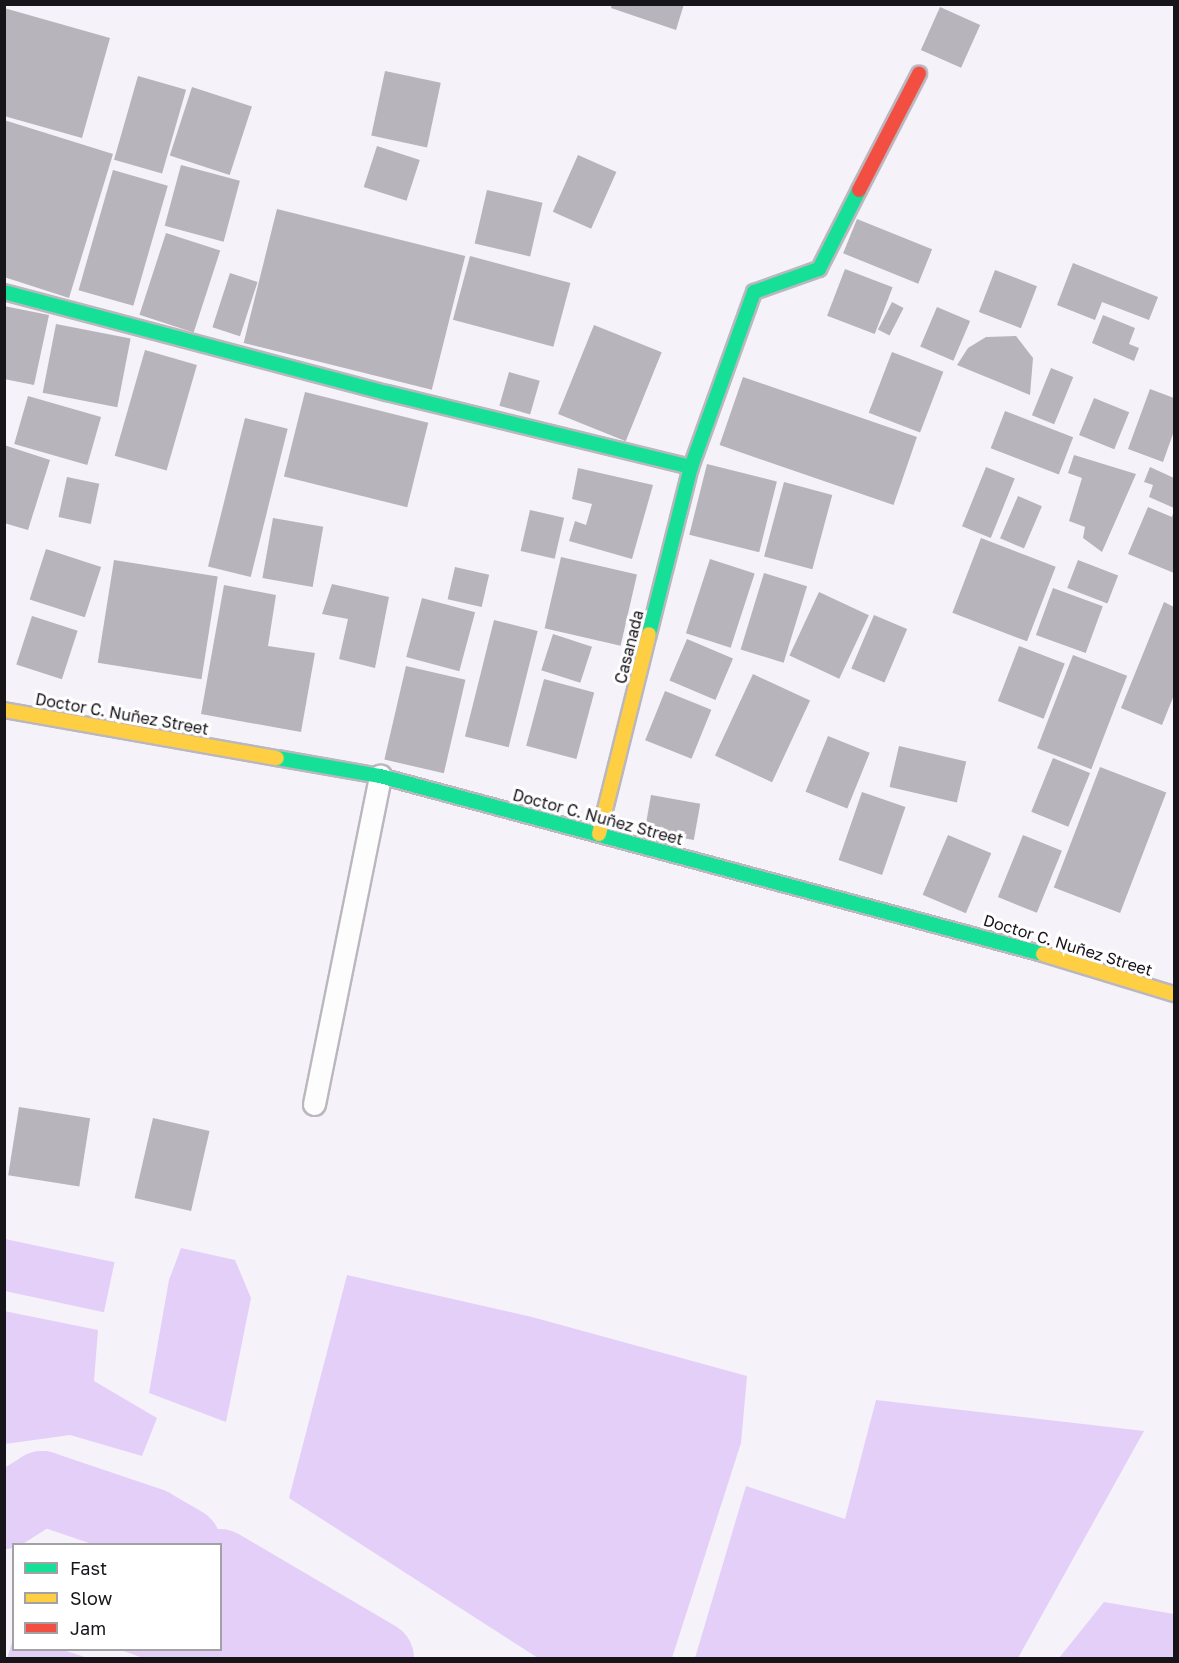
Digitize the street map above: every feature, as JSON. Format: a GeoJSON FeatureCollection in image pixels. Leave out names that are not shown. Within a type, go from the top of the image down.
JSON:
{"type":"FeatureCollection","features":[{"type":"Feature","properties":{"kind":"street","name":"Casanada"},"geometry":{"type":"LineString","coordinates":[[599,834],[691,467],[754,292],[819,269],[919,74]]}},
{"type":"Feature","properties":{"kind":"street"},"geometry":{"type":"LineString","coordinates":[[4,292],[387,393],[691,467]]}},
{"type":"Feature","properties":{"kind":"street","name":"Doctor C. Nuñez Street"},"geometry":{"type":"LineString","coordinates":[[4,710],[380,776],[1024,948],[1174,994]]}},
{"type":"Feature","properties":{"kind":"lane"},"geometry":{"type":"LineString","coordinates":[[314,1104],[380,776]]}},
{"type":"Feature","properties":{"kind":"shaded area"},"geometry":{"type":"Polygon","coordinates":[[[5,1239],[115,1262],[104,1312],[4,1291],[5,1239]]]}},
{"type":"Feature","properties":{"kind":"shaded area"},"geometry":{"type":"Polygon","coordinates":[[[181,1248],[235,1260],[251,1298],[226,1422],[149,1393],[169,1280],[181,1248]]]}},
{"type":"Feature","properties":{"kind":"shaded area"},"geometry":{"type":"Polygon","coordinates":[[[347,1275],[532,1317],[747,1376],[741,1443],[672,1658],[538,1658],[289,1498],[347,1275]]]}},
{"type":"Feature","properties":{"kind":"shaded area"},"geometry":{"type":"Polygon","coordinates":[[[4,1311],[98,1330],[94,1381],[157,1418],[142,1456],[70,1435],[5,1444],[4,1311]]]}},
{"type":"Feature","properties":{"kind":"shaded area"},"geometry":{"type":"Polygon","coordinates":[[[876,1400],[1144,1431],[1018,1658],[695,1658],[746,1486],[845,1519],[876,1400]]]}},
{"type":"Feature","properties":{"kind":"shaded area"},"geometry":{"type":"Polygon","coordinates":[[[222,1602],[294,1635],[332,1658],[143,1658],[124,1651],[222,1651],[222,1602]]]}},
{"type":"Feature","properties":{"kind":"shaded area"},"geometry":{"type":"Polygon","coordinates":[[[1104,1602],[1174,1614],[1174,1658],[1059,1658],[1104,1602]]]}},
{"type":"Feature","properties":{"kind":"shaded area"},"geometry":{"type":"Polygon","coordinates":[[[12,1642],[12,1651],[66,1651],[88,1658],[7,1658],[12,1642]]]}},
{"type":"Feature","properties":{"kind":"building"},"geometry":{"type":"Polygon","coordinates":[[[612,4],[684,4],[676,30],[611,8],[612,4]]]}},
{"type":"Feature","properties":{"kind":"building"},"geometry":{"type":"Polygon","coordinates":[[[940,7],[980,25],[961,68],[921,50],[940,7]]]}},
{"type":"Feature","properties":{"kind":"building"},"geometry":{"type":"Polygon","coordinates":[[[4,8],[110,38],[82,138],[4,116],[4,8]]]}},
{"type":"Feature","properties":{"kind":"building"},"geometry":{"type":"Polygon","coordinates":[[[385,71],[441,83],[427,147],[371,136],[385,71]]]}},
{"type":"Feature","properties":{"kind":"building"},"geometry":{"type":"Polygon","coordinates":[[[138,76],[186,90],[162,173],[114,160],[138,76]]]}},
{"type":"Feature","properties":{"kind":"building"},"geometry":{"type":"Polygon","coordinates":[[[192,87],[252,106],[230,175],[170,155],[192,87]]]}},
{"type":"Feature","properties":{"kind":"building"},"geometry":{"type":"Polygon","coordinates":[[[4,120],[113,154],[69,298],[4,277],[4,120]]]}},
{"type":"Feature","properties":{"kind":"building"},"geometry":{"type":"Polygon","coordinates":[[[377,146],[420,160],[407,201],[364,187],[377,146]]]}},
{"type":"Feature","properties":{"kind":"building"},"geometry":{"type":"Polygon","coordinates":[[[578,155],[616,172],[591,229],[553,212],[578,155]]]}},
{"type":"Feature","properties":{"kind":"building"},"geometry":{"type":"Polygon","coordinates":[[[181,165],[240,181],[224,242],[165,226],[181,165]]]}},
{"type":"Feature","properties":{"kind":"building"},"geometry":{"type":"Polygon","coordinates":[[[113,170],[168,186],[133,306],[79,290],[113,170]]]}},
{"type":"Feature","properties":{"kind":"building"},"geometry":{"type":"Polygon","coordinates":[[[487,190],[543,203],[530,256],[475,244],[487,190]]]}},
{"type":"Feature","properties":{"kind":"building"},"geometry":{"type":"Polygon","coordinates":[[[277,209],[465,256],[432,390],[244,343],[277,209]]]}},
{"type":"Feature","properties":{"kind":"building"},"geometry":{"type":"Polygon","coordinates":[[[857,219],[932,249],[918,284],[843,253],[857,219]]]}},
{"type":"Feature","properties":{"kind":"building"},"geometry":{"type":"Polygon","coordinates":[[[166,233],[220,251],[194,332],[139,315],[166,233]]]}},
{"type":"Feature","properties":{"kind":"building"},"geometry":{"type":"Polygon","coordinates":[[[470,256],[570,283],[553,347],[453,320],[470,256]]]}},
{"type":"Feature","properties":{"kind":"building"},"geometry":{"type":"Polygon","coordinates":[[[1073,263],[1158,297],[1149,320],[1102,302],[1095,320],[1057,305],[1073,263]]]}},
{"type":"Feature","properties":{"kind":"building"},"geometry":{"type":"Polygon","coordinates":[[[845,269],[893,287],[875,334],[827,316],[845,269]]]}},
{"type":"Feature","properties":{"kind":"building"},"geometry":{"type":"Polygon","coordinates":[[[995,270],[1037,286],[1021,328],[979,312],[995,270]]]}},
{"type":"Feature","properties":{"kind":"building"},"geometry":{"type":"Polygon","coordinates":[[[230,273],[258,282],[240,336],[212,327],[230,273]]]}},
{"type":"Feature","properties":{"kind":"building"},"geometry":{"type":"Polygon","coordinates":[[[892,302],[904,308],[890,336],[878,330],[892,302]]]}},
{"type":"Feature","properties":{"kind":"building"},"geometry":{"type":"Polygon","coordinates":[[[4,306],[49,315],[34,385],[4,379],[4,306]]]}},
{"type":"Feature","properties":{"kind":"building"},"geometry":{"type":"Polygon","coordinates":[[[937,307],[970,321],[953,361],[920,347],[937,307]]]}},
{"type":"Feature","properties":{"kind":"building"},"geometry":{"type":"Polygon","coordinates":[[[1103,315],[1135,328],[1129,344],[1139,348],[1134,361],[1092,343],[1103,315]]]}},
{"type":"Feature","properties":{"kind":"building"},"geometry":{"type":"Polygon","coordinates":[[[56,324],[131,339],[117,407],[43,393],[56,324]]]}},
{"type":"Feature","properties":{"kind":"building"},"geometry":{"type":"Polygon","coordinates":[[[594,325],[662,352],[626,441],[558,414],[594,325]]]}},
{"type":"Feature","properties":{"kind":"building"},"geometry":{"type":"Polygon","coordinates":[[[1016,336],[1033,358],[1030,395],[957,365],[968,348],[986,337],[1016,336]]]}},
{"type":"Feature","properties":{"kind":"building"},"geometry":{"type":"Polygon","coordinates":[[[145,350],[197,365],[167,471],[115,456],[145,350]]]}},
{"type":"Feature","properties":{"kind":"building"},"geometry":{"type":"Polygon","coordinates":[[[892,352],[943,372],[920,432],[869,413],[892,352]]]}},
{"type":"Feature","properties":{"kind":"building"},"geometry":{"type":"Polygon","coordinates":[[[1051,368],[1073,377],[1054,424],[1032,415],[1051,368]]]}},
{"type":"Feature","properties":{"kind":"building"},"geometry":{"type":"Polygon","coordinates":[[[509,372],[540,381],[530,414],[499,406],[509,372]]]}},
{"type":"Feature","properties":{"kind":"building"},"geometry":{"type":"Polygon","coordinates":[[[743,377],[917,437],[894,505],[720,445],[743,377]]]}},
{"type":"Feature","properties":{"kind":"building"},"geometry":{"type":"Polygon","coordinates":[[[1150,389],[1174,398],[1174,431],[1163,462],[1128,449],[1150,389]]]}},
{"type":"Feature","properties":{"kind":"building"},"geometry":{"type":"Polygon","coordinates":[[[305,392],[428,423],[407,507],[284,476],[305,392]]]}},
{"type":"Feature","properties":{"kind":"building"},"geometry":{"type":"Polygon","coordinates":[[[28,396],[101,417],[87,465],[14,444],[28,396]]]}},
{"type":"Feature","properties":{"kind":"building"},"geometry":{"type":"Polygon","coordinates":[[[1094,398],[1129,412],[1114,449],[1079,435],[1094,398]]]}},
{"type":"Feature","properties":{"kind":"building"},"geometry":{"type":"Polygon","coordinates":[[[1005,411],[1073,437],[1059,475],[991,448],[1005,411]]]}},
{"type":"Feature","properties":{"kind":"building"},"geometry":{"type":"Polygon","coordinates":[[[245,418],[288,429],[251,577],[208,566],[245,418]]]}},
{"type":"Feature","properties":{"kind":"building"},"geometry":{"type":"Polygon","coordinates":[[[4,445],[50,460],[28,530],[4,523],[4,445]]]}},
{"type":"Feature","properties":{"kind":"building"},"geometry":{"type":"Polygon","coordinates":[[[1074,455],[1136,474],[1102,552],[1083,538],[1085,527],[1069,521],[1082,478],[1068,473],[1074,455]]]}},
{"type":"Feature","properties":{"kind":"building"},"geometry":{"type":"Polygon","coordinates":[[[707,464],[777,481],[759,552],[689,535],[707,464]]]}},
{"type":"Feature","properties":{"kind":"building"},"geometry":{"type":"Polygon","coordinates":[[[986,467],[1015,479],[991,538],[962,526],[986,467]]]}},
{"type":"Feature","properties":{"kind":"building"},"geometry":{"type":"Polygon","coordinates":[[[1150,467],[1174,478],[1174,508],[1149,497],[1153,485],[1144,482],[1150,467]]]}},
{"type":"Feature","properties":{"kind":"building"},"geometry":{"type":"Polygon","coordinates":[[[578,468],[653,485],[632,559],[569,541],[575,521],[586,525],[592,504],[572,499],[578,468]]]}},
{"type":"Feature","properties":{"kind":"building"},"geometry":{"type":"Polygon","coordinates":[[[67,477],[99,484],[91,524],[58,517],[67,477]]]}},
{"type":"Feature","properties":{"kind":"building"},"geometry":{"type":"Polygon","coordinates":[[[784,482],[832,495],[812,569],[764,556],[784,482]]]}},
{"type":"Feature","properties":{"kind":"building"},"geometry":{"type":"Polygon","coordinates":[[[1018,496],[1042,506],[1024,549],[1000,538],[1018,496]]]}},
{"type":"Feature","properties":{"kind":"building"},"geometry":{"type":"Polygon","coordinates":[[[1148,507],[1172,517],[1174,510],[1174,573],[1128,554],[1148,507]]]}},
{"type":"Feature","properties":{"kind":"building"},"geometry":{"type":"Polygon","coordinates":[[[530,510],[564,518],[555,559],[521,551],[530,510]]]}},
{"type":"Feature","properties":{"kind":"building"},"geometry":{"type":"Polygon","coordinates":[[[273,518],[323,527],[313,587],[262,578],[273,518]]]}},
{"type":"Feature","properties":{"kind":"building"},"geometry":{"type":"Polygon","coordinates":[[[981,538],[1056,567],[1027,641],[952,613],[981,538]]]}},
{"type":"Feature","properties":{"kind":"building"},"geometry":{"type":"Polygon","coordinates":[[[46,549],[101,567],[85,617],[30,599],[46,549]]]}},
{"type":"Feature","properties":{"kind":"building"},"geometry":{"type":"Polygon","coordinates":[[[561,557],[637,575],[621,646],[545,628],[561,557]]]}},
{"type":"Feature","properties":{"kind":"building"},"geometry":{"type":"Polygon","coordinates":[[[710,559],[755,574],[731,648],[686,633],[710,559]]]}},
{"type":"Feature","properties":{"kind":"building"},"geometry":{"type":"Polygon","coordinates":[[[114,560],[218,576],[201,679],[98,663],[114,560]]]}},
{"type":"Feature","properties":{"kind":"building"},"geometry":{"type":"Polygon","coordinates":[[[1078,560],[1118,575],[1107,603],[1067,588],[1078,560]]]}},
{"type":"Feature","properties":{"kind":"building"},"geometry":{"type":"Polygon","coordinates":[[[455,567],[489,575],[482,607],[448,599],[455,567]]]}},
{"type":"Feature","properties":{"kind":"building"},"geometry":{"type":"Polygon","coordinates":[[[764,573],[807,586],[784,663],[741,650],[764,573]]]}},
{"type":"Feature","properties":{"kind":"building"},"geometry":{"type":"Polygon","coordinates":[[[332,584],[389,597],[375,668],[339,659],[348,619],[322,614],[332,584]]]}},
{"type":"Feature","properties":{"kind":"building"},"geometry":{"type":"Polygon","coordinates":[[[224,585],[276,595],[268,646],[315,653],[301,732],[201,714],[224,585]]]}},
{"type":"Feature","properties":{"kind":"building"},"geometry":{"type":"Polygon","coordinates":[[[1053,588],[1103,606],[1086,653],[1036,635],[1053,588]]]}},
{"type":"Feature","properties":{"kind":"building"},"geometry":{"type":"Polygon","coordinates":[[[819,592],[869,615],[839,679],[789,655],[819,592]]]}},
{"type":"Feature","properties":{"kind":"building"},"geometry":{"type":"Polygon","coordinates":[[[422,598],[475,612],[459,671],[406,657],[422,598]]]}},
{"type":"Feature","properties":{"kind":"building"},"geometry":{"type":"Polygon","coordinates":[[[1164,602],[1174,607],[1174,695],[1162,725],[1121,708],[1164,602]]]}},
{"type":"Feature","properties":{"kind":"building"},"geometry":{"type":"Polygon","coordinates":[[[874,615],[907,629],[884,682],[851,668],[874,615]]]}},
{"type":"Feature","properties":{"kind":"building"},"geometry":{"type":"Polygon","coordinates":[[[32,616],[78,631],[62,679],[16,665],[32,616]]]}},
{"type":"Feature","properties":{"kind":"building"},"geometry":{"type":"Polygon","coordinates":[[[494,620],[538,631],[509,747],[465,736],[494,620]]]}},
{"type":"Feature","properties":{"kind":"building"},"geometry":{"type":"Polygon","coordinates":[[[553,634],[592,647],[580,683],[541,670],[553,634]]]}},
{"type":"Feature","properties":{"kind":"building"},"geometry":{"type":"Polygon","coordinates":[[[687,639],[733,659],[715,700],[669,680],[687,639]]]}},
{"type":"Feature","properties":{"kind":"building"},"geometry":{"type":"Polygon","coordinates":[[[1019,646],[1065,664],[1044,719],[998,701],[1019,646]]]}},
{"type":"Feature","properties":{"kind":"building"},"geometry":{"type":"Polygon","coordinates":[[[1073,655],[1127,676],[1091,769],[1037,748],[1073,655]]]}},
{"type":"Feature","properties":{"kind":"building"},"geometry":{"type":"Polygon","coordinates":[[[406,666],[465,680],[444,773],[384,760],[406,666]]]}},
{"type":"Feature","properties":{"kind":"building"},"geometry":{"type":"Polygon","coordinates":[[[753,674],[810,701],[772,782],[715,756],[753,674]]]}},
{"type":"Feature","properties":{"kind":"building"},"geometry":{"type":"Polygon","coordinates":[[[544,679],[594,692],[576,759],[526,746],[544,679]]]}},
{"type":"Feature","properties":{"kind":"building"},"geometry":{"type":"Polygon","coordinates":[[[665,691],[711,710],[692,759],[645,740],[665,691]]]}},
{"type":"Feature","properties":{"kind":"building"},"geometry":{"type":"Polygon","coordinates":[[[828,736],[870,753],[847,808],[806,792],[828,736]]]}},
{"type":"Feature","properties":{"kind":"building"},"geometry":{"type":"Polygon","coordinates":[[[899,746],[966,762],[957,802],[890,787],[899,746]]]}},
{"type":"Feature","properties":{"kind":"building"},"geometry":{"type":"Polygon","coordinates":[[[1053,758],[1090,773],[1068,827],[1031,812],[1053,758]]]}},
{"type":"Feature","properties":{"kind":"building"},"geometry":{"type":"Polygon","coordinates":[[[1100,767],[1166,792],[1120,913],[1054,887],[1100,767]]]}},
{"type":"Feature","properties":{"kind":"building"},"geometry":{"type":"Polygon","coordinates":[[[862,792],[905,807],[882,875],[839,860],[862,792]]]}},
{"type":"Feature","properties":{"kind":"building"},"geometry":{"type":"Polygon","coordinates":[[[651,795],[700,804],[694,840],[645,831],[651,795]]]}},
{"type":"Feature","properties":{"kind":"building"},"geometry":{"type":"Polygon","coordinates":[[[948,835],[991,853],[966,913],[923,895],[948,835]]]}},
{"type":"Feature","properties":{"kind":"building"},"geometry":{"type":"Polygon","coordinates":[[[1023,835],[1062,851],[1037,913],[998,897],[1023,835]]]}},
{"type":"Feature","properties":{"kind":"building"},"geometry":{"type":"Polygon","coordinates":[[[19,1107],[90,1118],[79,1186],[8,1175],[19,1107]]]}},
{"type":"Feature","properties":{"kind":"building"},"geometry":{"type":"Polygon","coordinates":[[[153,1118],[210,1131],[191,1211],[135,1198],[153,1118]]]}},
{"type":"Feature","properties":{"kind":"waterway"},"geometry":{"type":"LineString","coordinates":[[4,1512],[42,1488],[151,1525],[182,1543]]}},
{"type":"Feature","properties":{"kind":"waterway"},"geometry":{"type":"LineString","coordinates":[[222,1567],[377,1658]]}},
{"type":"Feature","properties":{"kind":"traffic: fast"},"geometry":{"type":"LineString","coordinates":[[649,634],[691,467],[754,292],[819,269],[859,190]]}},
{"type":"Feature","properties":{"kind":"traffic: fast"},"geometry":{"type":"LineString","coordinates":[[4,292],[387,393],[691,467]]}},
{"type":"Feature","properties":{"kind":"traffic: fast"},"geometry":{"type":"LineString","coordinates":[[277,758],[380,776],[1043,954]]}},
{"type":"Feature","properties":{"kind":"traffic: slow"},"geometry":{"type":"LineString","coordinates":[[599,834],[649,634]]}},
{"type":"Feature","properties":{"kind":"traffic: slow"},"geometry":{"type":"LineString","coordinates":[[4,710],[277,758]]}},
{"type":"Feature","properties":{"kind":"traffic: slow"},"geometry":{"type":"LineString","coordinates":[[1043,954],[1174,994]]}},
{"type":"Feature","properties":{"kind":"traffic: jam"},"geometry":{"type":"LineString","coordinates":[[859,190],[919,74]]}}]}
